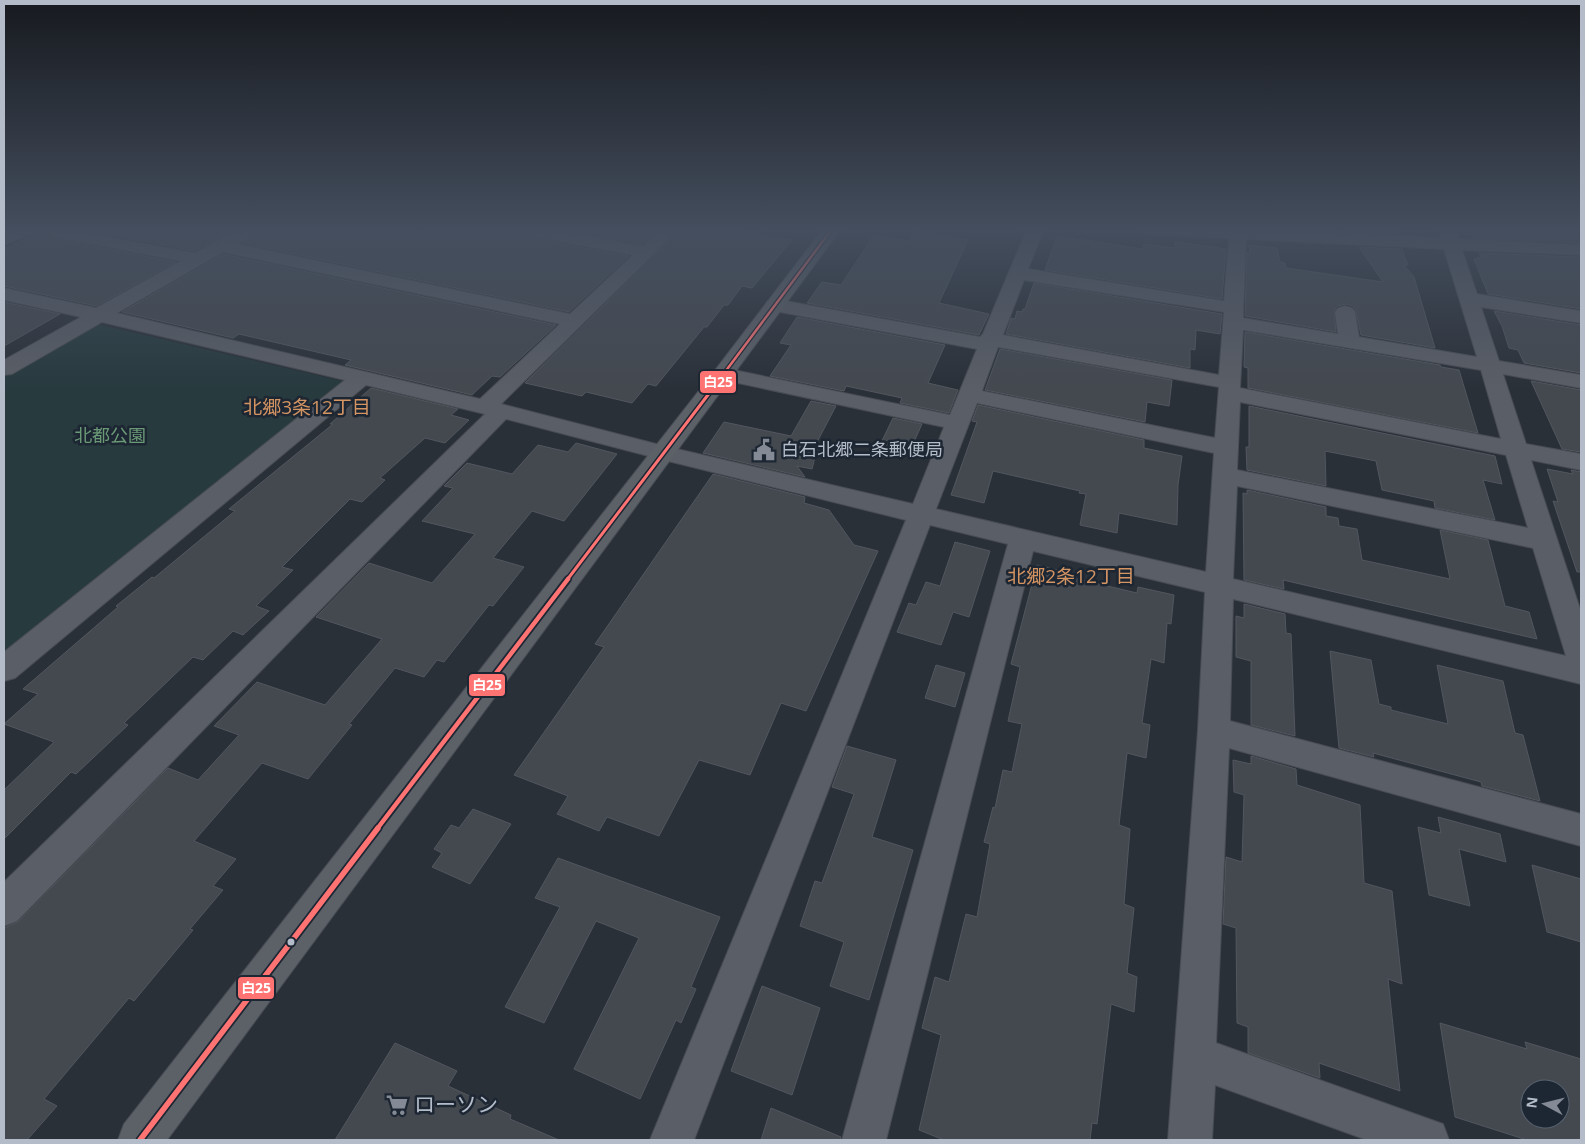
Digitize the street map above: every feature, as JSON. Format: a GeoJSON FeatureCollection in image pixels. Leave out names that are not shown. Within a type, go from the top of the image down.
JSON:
{"type":"FeatureCollection","features":[{"type":"Feature","properties":{"kind":"main road"},"geometry":{"type":"LineString","coordinates":[[140,1140],[792,282]]}},
{"type":"Feature","properties":{"kind":"street"},"geometry":{"type":"LineString","coordinates":[[4,369],[156,282]]}},
{"type":"Feature","properties":{"kind":"street"},"geometry":{"type":"LineString","coordinates":[[391,282],[574,321]]}},
{"type":"Feature","properties":{"kind":"street"},"geometry":{"type":"LineString","coordinates":[[4,908],[492,410],[574,321],[614,282]]}},
{"type":"Feature","properties":{"kind":"street"},"geometry":{"type":"LineString","coordinates":[[672,1140],[923,513],[988,342],[1013,282]]}},
{"type":"Feature","properties":{"kind":"street"},"geometry":{"type":"LineString","coordinates":[[1065,282],[1234,315],[1349,342],[1581,381]]}},
{"type":"Feature","properties":{"kind":"street"},"geometry":{"type":"LineString","coordinates":[[1190,1140],[1214,730],[1224,475],[1236,282]]}},
{"type":"Feature","properties":{"kind":"street"},"geometry":{"type":"LineString","coordinates":[[1464,282],[1581,657]]}},
{"type":"Feature","properties":{"kind":"street"},"geometry":{"type":"LineString","coordinates":[[4,294],[99,315],[664,453],[923,513],[1023,539],[1219,584],[1581,672]]}},
{"type":"Feature","properties":{"kind":"street"},"geometry":{"type":"LineString","coordinates":[[1469,299],[1581,317]]}},
{"type":"Feature","properties":{"kind":"street"},"geometry":{"type":"LineString","coordinates":[[775,305],[988,342],[1230,388],[1516,450],[1581,462]]}},
{"type":"Feature","properties":{"kind":"street"},"geometry":{"type":"LineString","coordinates":[[1345,312],[1349,342]]}},
{"type":"Feature","properties":{"kind":"street"},"geometry":{"type":"LineString","coordinates":[[724,374],[957,423]]}},
{"type":"Feature","properties":{"kind":"street"},"geometry":{"type":"LineString","coordinates":[[4,669],[361,378]]}},
{"type":"Feature","properties":{"kind":"street"},"geometry":{"type":"LineString","coordinates":[[969,395],[1226,448]]}},
{"type":"Feature","properties":{"kind":"street"},"geometry":{"type":"LineString","coordinates":[[1224,475],[1544,541]]}},
{"type":"Feature","properties":{"kind":"street"},"geometry":{"type":"LineString","coordinates":[[864,1140],[1023,539]]}},
{"type":"Feature","properties":{"kind":"street"},"geometry":{"type":"LineString","coordinates":[[1214,730],[1581,830]]}},
{"type":"Feature","properties":{"kind":"street"},"geometry":{"type":"LineString","coordinates":[[1194,1056],[1427,1140]]}},
{"type":"Feature","properties":{"kind":"green space","name":"北都公園"},"geometry":{"type":"Polygon","coordinates":[[[92,323],[346,382],[4,654],[4,373],[92,323]]]}},
{"type":"Feature","properties":{"kind":"building"},"geometry":{"type":"Polygon","coordinates":[[[4,282],[139,282],[96,306],[4,286],[4,282]]]}},
{"type":"Feature","properties":{"kind":"building"},"geometry":{"type":"Polygon","coordinates":[[[174,282],[356,282],[556,325],[500,377],[492,376],[472,395],[345,365],[351,360],[239,334],[233,338],[122,312],[174,282]]]}},
{"type":"Feature","properties":{"kind":"building"},"geometry":{"type":"Polygon","coordinates":[[[429,282],[601,282],[569,312],[429,282]]]}},
{"type":"Feature","properties":{"kind":"building"},"geometry":{"type":"Polygon","coordinates":[[[627,282],[757,282],[752,288],[742,286],[728,305],[724,305],[707,327],[704,327],[656,386],[648,384],[632,403],[586,392],[582,396],[525,383],[627,282]]]}},
{"type":"Feature","properties":{"kind":"building"},"geometry":{"type":"Polygon","coordinates":[[[822,282],[841,285],[843,282],[948,282],[939,303],[989,314],[979,335],[807,303],[822,282]]]}},
{"type":"Feature","properties":{"kind":"building"},"geometry":{"type":"Polygon","coordinates":[[[1121,282],[1223,282],[1222,299],[1121,282]]]}},
{"type":"Feature","properties":{"kind":"building"},"geometry":{"type":"Polygon","coordinates":[[[1246,282],[1416,282],[1435,348],[1361,335],[1356,311],[1353,306],[1346,304],[1337,306],[1334,311],[1336,332],[1245,316],[1246,282]]]}},
{"type":"Feature","properties":{"kind":"building"},"geometry":{"type":"Polygon","coordinates":[[[1483,282],[1581,282],[1581,309],[1488,294],[1483,282]]]}},
{"type":"Feature","properties":{"kind":"building"},"geometry":{"type":"Polygon","coordinates":[[[1034,283],[1222,314],[1220,334],[1196,330],[1195,350],[1190,349],[1190,368],[1006,334],[1011,318],[1015,319],[1017,311],[1022,312],[1025,309],[1034,283]]]}},
{"type":"Feature","properties":{"kind":"building"},"geometry":{"type":"Polygon","coordinates":[[[4,302],[60,314],[4,346],[4,302]]]}},
{"type":"Feature","properties":{"kind":"building"},"geometry":{"type":"Polygon","coordinates":[[[1494,311],[1581,325],[1581,373],[1524,363],[1518,350],[1509,348],[1502,326],[1494,311]]]}},
{"type":"Feature","properties":{"kind":"building"},"geometry":{"type":"Polygon","coordinates":[[[797,317],[945,345],[928,383],[958,390],[949,413],[900,403],[902,398],[846,386],[844,391],[770,376],[791,345],[780,343],[797,317]]]}},
{"type":"Feature","properties":{"kind":"building"},"geometry":{"type":"Polygon","coordinates":[[[1245,332],[1440,365],[1441,367],[1459,370],[1478,433],[1248,388],[1248,368],[1244,367],[1245,332]]]}},
{"type":"Feature","properties":{"kind":"building"},"geometry":{"type":"Polygon","coordinates":[[[1000,349],[1172,380],[1169,406],[1147,402],[1145,422],[985,390],[1000,349]]]}},
{"type":"Feature","properties":{"kind":"building"},"geometry":{"type":"Polygon","coordinates":[[[1531,381],[1581,390],[1581,452],[1562,449],[1531,381]]]}},
{"type":"Feature","properties":{"kind":"building"},"geometry":{"type":"Polygon","coordinates":[[[371,388],[458,409],[451,415],[469,420],[445,443],[425,438],[380,478],[385,480],[362,502],[350,499],[282,567],[293,570],[256,606],[269,611],[243,635],[233,631],[203,660],[193,657],[124,723],[128,725],[76,774],[71,772],[4,839],[4,790],[54,742],[4,724],[38,694],[23,689],[118,607],[116,606],[152,577],[154,578],[235,511],[229,509],[333,424],[330,424],[371,388]]]}},
{"type":"Feature","properties":{"kind":"building"},"geometry":{"type":"Polygon","coordinates":[[[811,401],[836,406],[816,444],[818,445],[812,469],[797,466],[805,477],[703,453],[724,422],[791,436],[811,401]]]}},
{"type":"Feature","properties":{"kind":"building"},"geometry":{"type":"Polygon","coordinates":[[[978,405],[1144,440],[1144,448],[1182,456],[1178,485],[1177,525],[1119,513],[1117,533],[1080,525],[1086,494],[993,471],[984,503],[951,495],[977,422],[972,421],[978,405]]]}},
{"type":"Feature","properties":{"kind":"building"},"geometry":{"type":"Polygon","coordinates":[[[1249,406],[1495,456],[1502,484],[1483,480],[1495,520],[1435,508],[1434,501],[1382,490],[1376,461],[1325,451],[1326,486],[1247,470],[1246,447],[1249,447],[1249,406]]]}},
{"type":"Feature","properties":{"kind":"building"},"geometry":{"type":"Polygon","coordinates":[[[893,418],[922,424],[909,453],[879,447],[893,418]]]}},
{"type":"Feature","properties":{"kind":"building"},"geometry":{"type":"Polygon","coordinates":[[[576,443],[617,454],[564,521],[532,511],[493,558],[524,567],[493,606],[489,605],[444,662],[437,660],[424,677],[395,668],[349,724],[352,725],[308,779],[262,763],[194,841],[236,859],[213,886],[223,890],[190,929],[193,930],[134,1001],[129,998],[44,1099],[57,1106],[27,1140],[4,1140],[4,928],[18,922],[168,768],[198,780],[239,735],[214,726],[257,682],[325,705],[382,639],[316,617],[369,563],[432,583],[475,534],[422,521],[453,488],[444,486],[467,463],[512,474],[538,445],[568,452],[576,443]]]}},
{"type":"Feature","properties":{"kind":"building"},"geometry":{"type":"Polygon","coordinates":[[[1547,469],[1573,474],[1571,470],[1581,472],[1581,572],[1577,572],[1553,501],[1558,502],[1547,469]]]}},
{"type":"Feature","properties":{"kind":"building"},"geometry":{"type":"Polygon","coordinates":[[[713,474],[805,497],[804,503],[829,510],[854,545],[878,551],[806,711],[781,703],[750,775],[699,760],[659,836],[607,817],[599,831],[557,814],[568,796],[514,775],[604,647],[595,644],[713,474]]]}},
{"type":"Feature","properties":{"kind":"building"},"geometry":{"type":"Polygon","coordinates":[[[1247,490],[1326,507],[1326,516],[1338,518],[1339,526],[1357,529],[1362,560],[1450,579],[1440,530],[1488,540],[1505,606],[1529,612],[1537,639],[1283,580],[1284,589],[1244,580],[1243,493],[1247,494],[1247,490]]]}},
{"type":"Feature","properties":{"kind":"building"},"geometry":{"type":"Polygon","coordinates":[[[955,542],[990,551],[969,617],[953,612],[941,645],[897,632],[909,603],[916,605],[926,582],[940,586],[955,542]]]}},
{"type":"Feature","properties":{"kind":"building"},"geometry":{"type":"Polygon","coordinates":[[[1037,565],[1066,572],[1065,576],[1137,593],[1138,587],[1174,595],[1171,624],[1167,623],[1164,663],[1151,659],[1142,723],[1150,725],[1146,758],[1127,753],[1119,825],[1130,829],[1124,904],[1134,908],[1127,973],[1137,977],[1134,1012],[1111,1004],[1097,1124],[1092,1123],[1090,1140],[944,1140],[919,1130],[941,1035],[922,1028],[935,977],[949,982],[966,914],[977,917],[990,844],[984,842],[993,807],[995,808],[1003,770],[1012,772],[1022,724],[1008,721],[1020,667],[1011,664],[1037,565]]]}},
{"type":"Feature","properties":{"kind":"building"},"geometry":{"type":"Polygon","coordinates":[[[1244,604],[1285,614],[1286,633],[1291,634],[1295,736],[1251,725],[1251,661],[1236,657],[1236,616],[1244,618],[1244,604]]]}},
{"type":"Feature","properties":{"kind":"building"},"geometry":{"type":"Polygon","coordinates":[[[1330,651],[1371,660],[1379,704],[1391,707],[1391,710],[1448,724],[1437,665],[1503,681],[1515,733],[1523,735],[1540,801],[1482,786],[1481,782],[1373,753],[1374,757],[1339,748],[1330,651]]]}},
{"type":"Feature","properties":{"kind":"building"},"geometry":{"type":"Polygon","coordinates":[[[936,665],[965,673],[955,707],[925,698],[936,665]]]}},
{"type":"Feature","properties":{"kind":"building"},"geometry":{"type":"Polygon","coordinates":[[[847,746],[896,760],[872,837],[913,850],[869,1000],[830,986],[844,942],[800,926],[815,881],[822,883],[854,794],[832,787],[847,746]]]}},
{"type":"Feature","properties":{"kind":"building"},"geometry":{"type":"Polygon","coordinates":[[[1251,756],[1296,769],[1297,785],[1360,805],[1364,883],[1392,891],[1402,984],[1388,979],[1400,1091],[1319,1063],[1320,1078],[1248,1053],[1248,1027],[1237,1023],[1236,928],[1223,924],[1226,857],[1242,862],[1244,795],[1234,792],[1233,760],[1251,764],[1251,756]]]}},
{"type":"Feature","properties":{"kind":"building"},"geometry":{"type":"Polygon","coordinates":[[[473,809],[511,824],[470,884],[432,867],[442,853],[434,849],[451,825],[459,828],[473,809]]]}},
{"type":"Feature","properties":{"kind":"building"},"geometry":{"type":"Polygon","coordinates":[[[1438,817],[1500,834],[1506,862],[1459,849],[1470,906],[1429,895],[1418,827],[1441,833],[1438,817]]]}},
{"type":"Feature","properties":{"kind":"building"},"geometry":{"type":"Polygon","coordinates":[[[558,858],[720,917],[691,987],[696,989],[681,1023],[676,1020],[640,1099],[574,1069],[639,938],[596,921],[544,1023],[505,1007],[560,907],[535,898],[558,858]]]}},
{"type":"Feature","properties":{"kind":"building"},"geometry":{"type":"Polygon","coordinates":[[[1532,865],[1581,879],[1581,942],[1547,932],[1532,865]]]}},
{"type":"Feature","properties":{"kind":"building"},"geometry":{"type":"Polygon","coordinates":[[[762,986],[820,1008],[792,1095],[731,1071],[762,986]]]}},
{"type":"Feature","properties":{"kind":"building"},"geometry":{"type":"Polygon","coordinates":[[[1440,1023],[1527,1049],[1525,1042],[1581,1059],[1581,1140],[1527,1140],[1455,1117],[1440,1023]]]}},
{"type":"Feature","properties":{"kind":"building","name":"ローソン"},"geometry":{"type":"Polygon","coordinates":[[[395,1043],[457,1071],[448,1086],[511,1115],[510,1119],[559,1140],[335,1140],[395,1043]]]}},
{"type":"Feature","properties":{"kind":"building"},"geometry":{"type":"Polygon","coordinates":[[[771,1108],[841,1137],[840,1140],[761,1140],[771,1108]]]}},
{"type":"Feature","properties":{"kind":"transit line","name":"白25"},"geometry":{"type":"LineString","coordinates":[[140,1140],[792,282]]}},
{"type":"Feature","properties":{"kind":"place","name":"白石北郷二条郵便局"},"geometry":{"type":"Point","coordinates":[764,450]}},
{"type":"Feature","properties":{"kind":"place","name":"ローソン"},"geometry":{"type":"Point","coordinates":[397,1105]}},
{"type":"Feature","properties":{"kind":"district","name":"北郷3条12丁目"},"geometry":{"type":"Point","coordinates":[307,407]}},
{"type":"Feature","properties":{"kind":"district","name":"北郷2条12丁目"},"geometry":{"type":"Point","coordinates":[1071,576]}}]}
